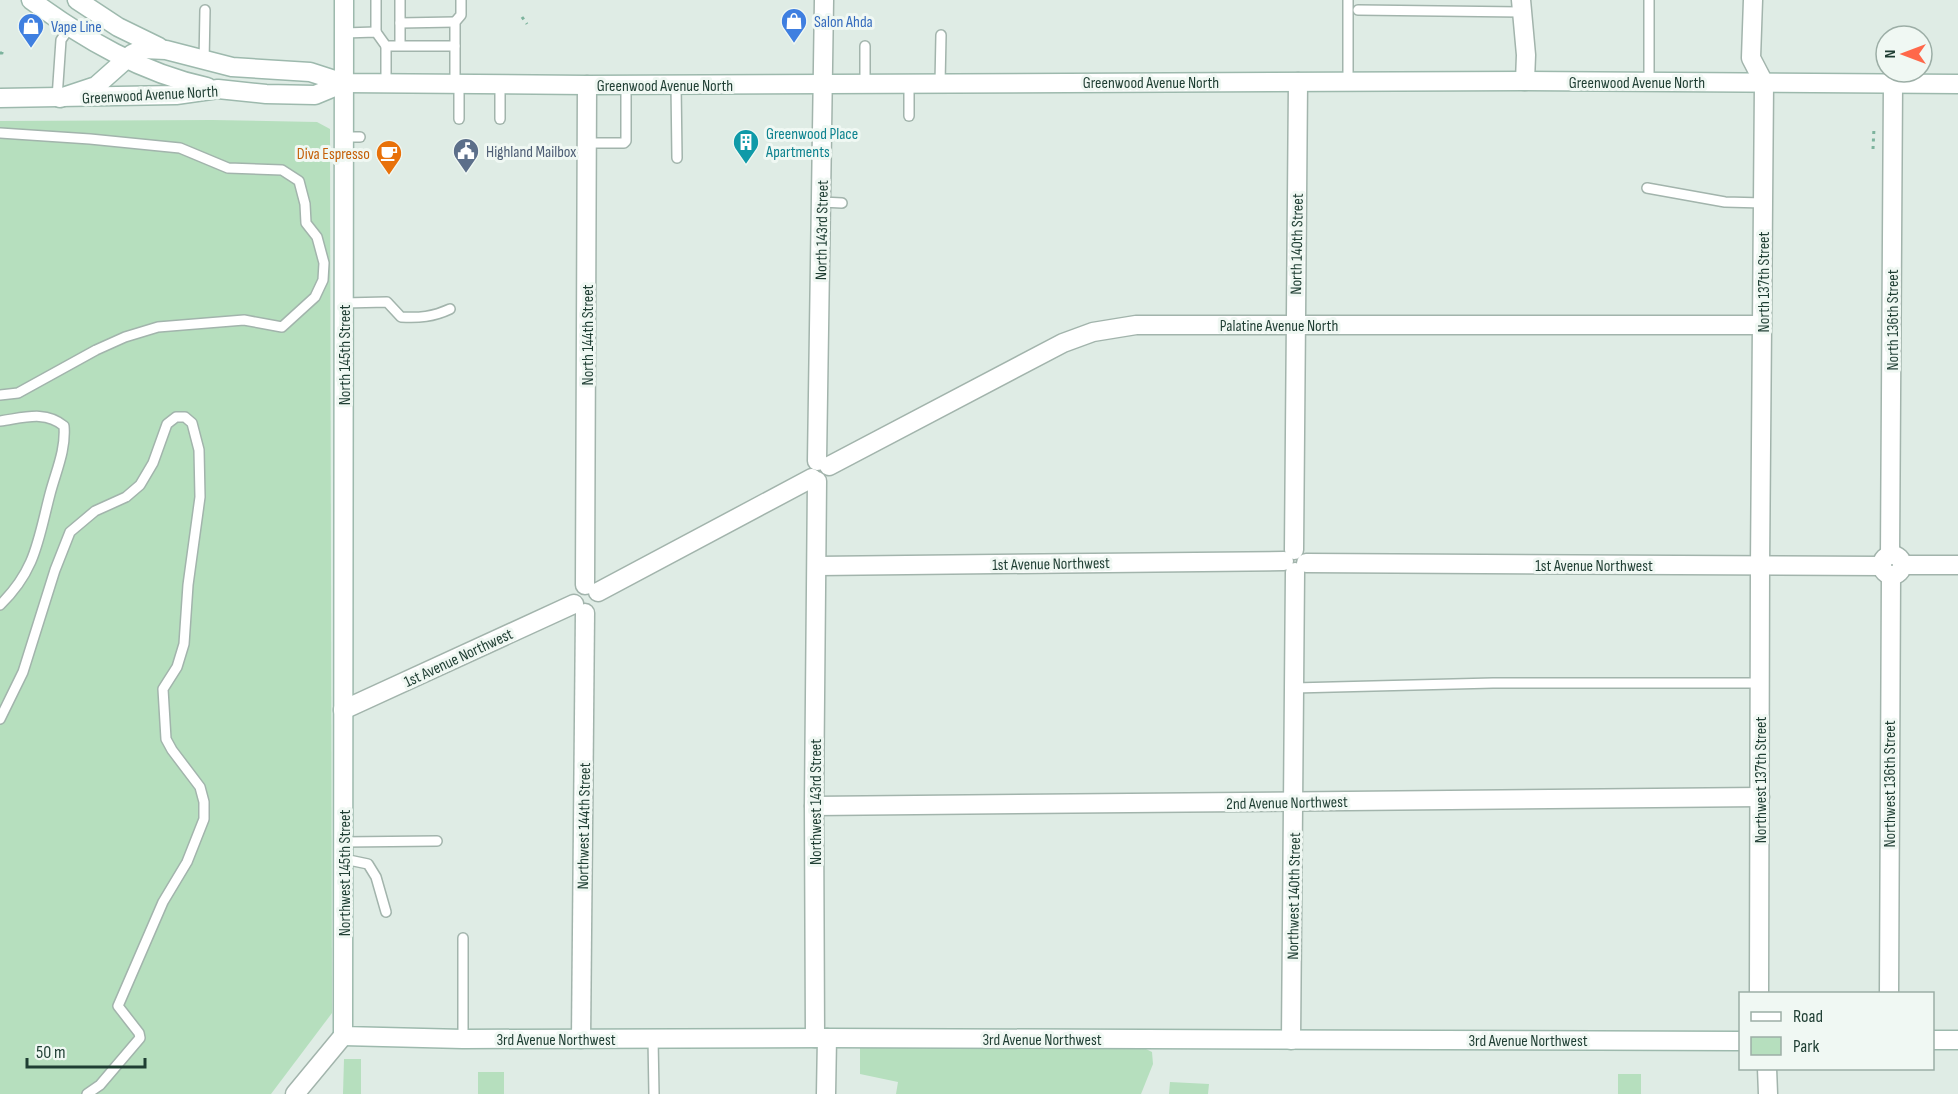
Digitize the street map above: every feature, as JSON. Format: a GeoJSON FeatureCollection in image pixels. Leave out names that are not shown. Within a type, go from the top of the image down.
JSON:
{"type":"FeatureCollection","features":[{"type":"Feature","properties":{"kind":"street"},"geometry":{"type":"LineString","coordinates":[[31,0],[70,27],[126,59],[174,78],[218,89]]}},
{"type":"Feature","properties":{"kind":"street"},"geometry":{"type":"LineString","coordinates":[[77,0],[118,27],[166,50]]}},
{"type":"Feature","properties":{"kind":"street","name":"North 145th Street"},"geometry":{"type":"LineString","coordinates":[[343,710],[344,303],[352,137],[344,83],[344,0]]}},
{"type":"Feature","properties":{"kind":"street","name":"North 137th Street"},"geometry":{"type":"LineString","coordinates":[[1753,0],[1751,58],[1764,83],[1760,566]]}},
{"type":"Feature","properties":{"kind":"street","name":"North 143rd Street"},"geometry":{"type":"LineString","coordinates":[[818,566],[824,83],[828,6]]}},
{"type":"Feature","properties":{"kind":"street"},"geometry":{"type":"LineString","coordinates":[[1521,6],[1526,55],[1525,81]]}},
{"type":"Feature","properties":{"kind":"street","name":"Greenwood Avenue North"},"geometry":{"type":"LineString","coordinates":[[58,98],[96,86],[136,51],[143,49],[166,50],[204,62],[248,69],[310,72],[344,83],[626,85],[1525,81],[1874,84]]}},
{"type":"Feature","properties":{"kind":"street","name":"North 140th Street"},"geometry":{"type":"LineString","coordinates":[[1295,562],[1298,82]]}},
{"type":"Feature","properties":{"kind":"street","name":"Greenwood Avenue North"},"geometry":{"type":"LineString","coordinates":[[0,98],[176,95],[218,89],[266,94],[315,95],[344,83]]}},
{"type":"Feature","properties":{"kind":"street","name":"North 136th Street"},"geometry":{"type":"LineString","coordinates":[[1892,565],[1893,84]]}},
{"type":"Feature","properties":{"kind":"street","name":"Greenwood Avenue North"},"geometry":{"type":"LineString","coordinates":[[1934,84],[1958,84]]}},
{"type":"Feature","properties":{"kind":"street","name":"North 144th Street"},"geometry":{"type":"LineString","coordinates":[[587,85],[592,588]]}},
{"type":"Feature","properties":{"kind":"street","name":"Palatine Avenue North"},"geometry":{"type":"LineString","coordinates":[[819,472],[1063,343],[1093,332],[1136,326],[1762,325]]}},
{"type":"Feature","properties":{"kind":"street"},"geometry":{"type":"LineString","coordinates":[[579,609],[572,599],[575,591],[592,588],[819,472]]}},
{"type":"Feature","properties":{"kind":"street","name":"1st Avenue Northwest"},"geometry":{"type":"LineString","coordinates":[[818,566],[1295,562],[1760,566],[1958,565]]}},
{"type":"Feature","properties":{"kind":"street","name":"Northwest 140th Street"},"geometry":{"type":"LineString","coordinates":[[1291,1040],[1295,562]]}},
{"type":"Feature","properties":{"kind":"street","name":"Northwest 136th Street"},"geometry":{"type":"LineString","coordinates":[[1889,992],[1892,565]]}},
{"type":"Feature","properties":{"kind":"street","name":"Northwest 143rd Street"},"geometry":{"type":"LineString","coordinates":[[818,566],[814,807],[821,1038],[826,1094]]}},
{"type":"Feature","properties":{"kind":"street","name":"Northwest 137th Street"},"geometry":{"type":"LineString","coordinates":[[1760,566],[1760,992]]}},
{"type":"Feature","properties":{"kind":"street","name":"1st Avenue Northwest"},"geometry":{"type":"LineString","coordinates":[[343,710],[579,609]]}},
{"type":"Feature","properties":{"kind":"street","name":"Northwest 144th Street"},"geometry":{"type":"LineString","coordinates":[[579,609],[581,1039]]}},
{"type":"Feature","properties":{"kind":"street","name":"Northwest 145th Street"},"geometry":{"type":"LineString","coordinates":[[343,710],[343,1036]]}},
{"type":"Feature","properties":{"kind":"street","name":"2nd Avenue Northwest"},"geometry":{"type":"LineString","coordinates":[[814,807],[1760,797]]}},
{"type":"Feature","properties":{"kind":"street"},"geometry":{"type":"LineString","coordinates":[[295,1094],[343,1036]]}},
{"type":"Feature","properties":{"kind":"street","name":"3rd Avenue Northwest"},"geometry":{"type":"LineString","coordinates":[[343,1036],[463,1039],[1739,1041]]}},
{"type":"Feature","properties":{"kind":"street"},"geometry":{"type":"LineString","coordinates":[[1934,1040],[1958,1040]]}},
{"type":"Feature","properties":{"kind":"street"},"geometry":{"type":"LineString","coordinates":[[1767,1070],[1768,1094]]}},
{"type":"Feature","properties":{"kind":"lane"},"geometry":{"type":"LineString","coordinates":[[376,0],[376,32],[386,46],[386,83]]}},
{"type":"Feature","properties":{"kind":"lane"},"geometry":{"type":"LineString","coordinates":[[400,0],[400,45]]}},
{"type":"Feature","properties":{"kind":"lane"},"geometry":{"type":"LineString","coordinates":[[459,119],[455,22],[461,15],[461,0]]}},
{"type":"Feature","properties":{"kind":"lane"},"geometry":{"type":"LineString","coordinates":[[1348,0],[1348,83]]}},
{"type":"Feature","properties":{"kind":"lane"},"geometry":{"type":"LineString","coordinates":[[1649,0],[1649,82]]}},
{"type":"Feature","properties":{"kind":"lane"},"geometry":{"type":"LineString","coordinates":[[1358,10],[1521,6]]}},
{"type":"Feature","properties":{"kind":"lane"},"geometry":{"type":"LineString","coordinates":[[204,62],[205,10]]}},
{"type":"Feature","properties":{"kind":"lane"},"geometry":{"type":"LineString","coordinates":[[400,23],[455,22]]}},
{"type":"Feature","properties":{"kind":"lane"},"geometry":{"type":"LineString","coordinates":[[58,98],[61,40],[70,27]]}},
{"type":"Feature","properties":{"kind":"lane"},"geometry":{"type":"LineString","coordinates":[[344,33],[376,32]]}},
{"type":"Feature","properties":{"kind":"lane"},"geometry":{"type":"LineString","coordinates":[[940,35],[940,83]]}},
{"type":"Feature","properties":{"kind":"lane"},"geometry":{"type":"LineString","coordinates":[[386,46],[455,46]]}},
{"type":"Feature","properties":{"kind":"lane"},"geometry":{"type":"LineString","coordinates":[[865,46],[865,83]]}},
{"type":"Feature","properties":{"kind":"lane"},"geometry":{"type":"LineString","coordinates":[[909,83],[909,116]]}},
{"type":"Feature","properties":{"kind":"lane"},"geometry":{"type":"LineString","coordinates":[[500,84],[500,118]]}},
{"type":"Feature","properties":{"kind":"lane"},"geometry":{"type":"LineString","coordinates":[[676,84],[677,158]]}},
{"type":"Feature","properties":{"kind":"lane"},"geometry":{"type":"LineString","coordinates":[[588,143],[624,143],[626,141],[626,85]]}},
{"type":"Feature","properties":{"kind":"lane"},"geometry":{"type":"LineString","coordinates":[[0,133],[180,148],[228,168],[282,170],[299,181],[305,204],[306,223],[316,237],[324,262],[323,280],[315,297],[282,327],[244,320],[209,321],[158,327],[125,337],[96,350],[18,393],[0,395]]}},
{"type":"Feature","properties":{"kind":"lane"},"geometry":{"type":"LineString","coordinates":[[1647,188],[1725,202],[1763,203]]}},
{"type":"Feature","properties":{"kind":"lane"},"geometry":{"type":"LineString","coordinates":[[822,202],[842,203]]}},
{"type":"Feature","properties":{"kind":"lane"},"geometry":{"type":"LineString","coordinates":[[344,303],[387,302],[401,317],[416,318],[435,316],[450,309]]}},
{"type":"Feature","properties":{"kind":"lane"},"geometry":{"type":"LineString","coordinates":[[0,421],[38,416],[54,418],[64,426],[65,440],[40,538],[31,562],[22,581],[0,605]]}},
{"type":"Feature","properties":{"kind":"lane"},"geometry":{"type":"LineString","coordinates":[[0,719],[23,672],[70,532],[95,511],[126,497],[140,484],[153,464],[167,424],[176,417],[185,417],[192,423],[199,450],[200,497],[188,585],[184,644],[177,667],[163,689],[165,739],[200,787],[204,802],[204,819],[187,862],[163,902],[118,1006],[139,1033],[140,1038],[100,1085],[87,1094]]}},
{"type":"Feature","properties":{"kind":"lane"},"geometry":{"type":"LineString","coordinates":[[1294,688],[1493,683],[1760,683]]}},
{"type":"Feature","properties":{"kind":"lane"},"geometry":{"type":"LineString","coordinates":[[344,851],[437,840]]}},
{"type":"Feature","properties":{"kind":"lane"},"geometry":{"type":"LineString","coordinates":[[344,851],[368,864],[376,877],[386,912]]}},
{"type":"Feature","properties":{"kind":"lane"},"geometry":{"type":"LineString","coordinates":[[463,938],[463,1039]]}},
{"type":"Feature","properties":{"kind":"lane"},"geometry":{"type":"LineString","coordinates":[[653,1038],[654,1094]]}},
{"type":"Feature","properties":{"kind":"path"},"geometry":{"type":"LineString","coordinates":[[522,17],[527,24]]}},
{"type":"Feature","properties":{"kind":"path"},"geometry":{"type":"LineString","coordinates":[[1873,149],[1874,128]]}},
{"type":"Feature","properties":{"kind":"green space"},"geometry":{"type":"Polygon","coordinates":[[[0,121],[317,122],[330,129],[332,1013],[271,1094],[0,1094],[0,121]]]}},
{"type":"Feature","properties":{"kind":"green space"},"geometry":{"type":"Polygon","coordinates":[[[860,1046],[1144,1048],[1152,1052],[1153,1064],[1141,1094],[896,1094],[898,1082],[860,1074],[860,1046]]]}},
{"type":"Feature","properties":{"kind":"green space"},"geometry":{"type":"Polygon","coordinates":[[[344,1059],[361,1059],[361,1094],[343,1094],[344,1059]]]}},
{"type":"Feature","properties":{"kind":"green space"},"geometry":{"type":"Polygon","coordinates":[[[478,1072],[504,1072],[504,1094],[478,1094],[478,1072]]]}},
{"type":"Feature","properties":{"kind":"green space"},"geometry":{"type":"Polygon","coordinates":[[[1618,1074],[1641,1074],[1641,1094],[1618,1094],[1618,1074]]]}},
{"type":"Feature","properties":{"kind":"green space"},"geometry":{"type":"Polygon","coordinates":[[[1170,1082],[1209,1084],[1208,1094],[1169,1094],[1170,1082]]]}},
{"type":"Feature","properties":{"kind":"place","name":"Salon Ahda"},"geometry":{"type":"Point","coordinates":[794,44]}},
{"type":"Feature","properties":{"kind":"place","name":"Vape Line"},"geometry":{"type":"Point","coordinates":[31,49]}},
{"type":"Feature","properties":{"kind":"place","name":"Greenwood Place Apartments"},"geometry":{"type":"Point","coordinates":[746,165]}},
{"type":"Feature","properties":{"kind":"place","name":"Highland Mailbox"},"geometry":{"type":"Point","coordinates":[466,174]}},
{"type":"Feature","properties":{"kind":"place","name":"Diva Espresso"},"geometry":{"type":"Point","coordinates":[389,176]}}]}
